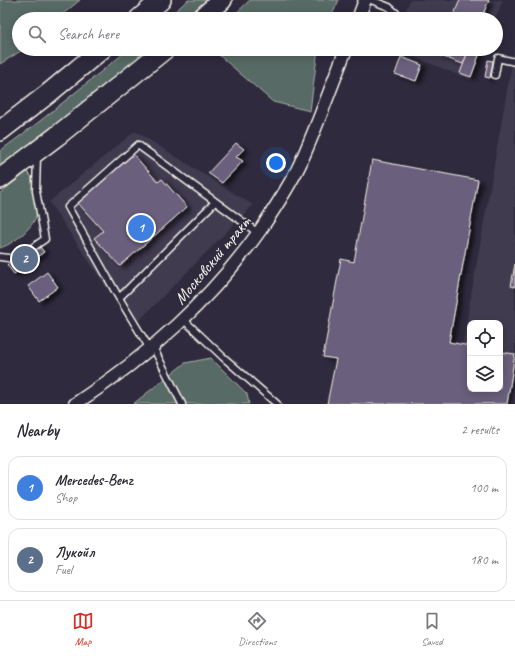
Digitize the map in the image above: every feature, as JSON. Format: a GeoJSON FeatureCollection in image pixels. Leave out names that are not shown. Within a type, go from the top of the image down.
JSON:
{"type":"FeatureCollection","features":[{"type":"Feature","properties":{"kind":"main road"},"geometry":{"type":"LineString","coordinates":[[147,12],[162,0]]}},
{"type":"Feature","properties":{"kind":"main road"},"geometry":{"type":"LineString","coordinates":[[209,12],[222,0]]}},
{"type":"Feature","properties":{"kind":"main road"},"geometry":{"type":"LineString","coordinates":[[0,131],[94,56]]}},
{"type":"Feature","properties":{"kind":"main road"},"geometry":{"type":"LineString","coordinates":[[0,179],[37,152],[155,56]]}},
{"type":"Feature","properties":{"kind":"street"},"geometry":{"type":"LineString","coordinates":[[361,12],[365,0]]}},
{"type":"Feature","properties":{"kind":"street","name":"Московский тракт"},"geometry":{"type":"LineString","coordinates":[[75,404],[109,382],[152,348],[184,320],[236,264],[276,206],[300,165],[343,56]]}},
{"type":"Feature","properties":{"kind":"lane"},"geometry":{"type":"LineString","coordinates":[[371,0],[389,7],[395,12]]}},
{"type":"Feature","properties":{"kind":"lane"},"geometry":{"type":"LineString","coordinates":[[389,7],[392,0]]}},
{"type":"Feature","properties":{"kind":"lane"},"geometry":{"type":"LineString","coordinates":[[495,74],[498,58],[515,62]]}},
{"type":"Feature","properties":{"kind":"lane"},"geometry":{"type":"LineString","coordinates":[[182,404],[152,348],[119,298],[68,207],[138,145],[258,233]]}},
{"type":"Feature","properties":{"kind":"lane"},"geometry":{"type":"LineString","coordinates":[[0,257],[16,259],[45,239],[36,191],[37,152]]}},
{"type":"Feature","properties":{"kind":"lane"},"geometry":{"type":"LineString","coordinates":[[119,298],[215,202]]}},
{"type":"Feature","properties":{"kind":"lane"},"geometry":{"type":"LineString","coordinates":[[184,320],[223,357],[277,404]]}},
{"type":"Feature","properties":{"kind":"shaded area"},"geometry":{"type":"Polygon","coordinates":[[[410,0],[503,0],[498,12],[405,12],[410,0]]]}},
{"type":"Feature","properties":{"kind":"shaded area"},"geometry":{"type":"Polygon","coordinates":[[[515,45],[515,404],[450,404],[463,341],[515,45]]]}},
{"type":"Feature","properties":{"kind":"shaded area"},"geometry":{"type":"Polygon","coordinates":[[[415,56],[481,56],[471,80],[415,56]]]}},
{"type":"Feature","properties":{"kind":"shaded area"},"geometry":{"type":"Polygon","coordinates":[[[135,131],[253,205],[133,327],[49,202],[135,131]]]}},
{"type":"Feature","properties":{"kind":"green space"},"geometry":{"type":"Polygon","coordinates":[[[0,0],[80,0],[65,12],[12,12],[13,56],[0,64],[0,0]]]}},
{"type":"Feature","properties":{"kind":"green space"},"geometry":{"type":"Polygon","coordinates":[[[188,0],[213,0],[199,12],[174,12],[188,0]]]}},
{"type":"Feature","properties":{"kind":"green space"},"geometry":{"type":"Polygon","coordinates":[[[250,0],[339,0],[333,12],[237,12],[250,0]]]}},
{"type":"Feature","properties":{"kind":"green space"},"geometry":{"type":"Polygon","coordinates":[[[120,56],[146,56],[0,169],[0,151],[40,121],[120,56]]]}},
{"type":"Feature","properties":{"kind":"green space"},"geometry":{"type":"Polygon","coordinates":[[[220,56],[317,56],[310,111],[273,102],[220,56]]]}},
{"type":"Feature","properties":{"kind":"green space"},"geometry":{"type":"Polygon","coordinates":[[[27,172],[31,176],[36,203],[36,216],[31,226],[26,231],[11,243],[0,248],[0,193],[27,172]]]}},
{"type":"Feature","properties":{"kind":"green space"},"geometry":{"type":"Polygon","coordinates":[[[211,358],[247,394],[249,404],[133,404],[185,363],[211,358]]]}},
{"type":"Feature","properties":{"kind":"building"},"geometry":{"type":"Polygon","coordinates":[[[460,0],[489,0],[484,12],[455,12],[460,0]]]}},
{"type":"Feature","properties":{"kind":"building"},"geometry":{"type":"Polygon","coordinates":[[[441,56],[466,56],[463,64],[441,56]]]}},
{"type":"Feature","properties":{"kind":"building"},"geometry":{"type":"Polygon","coordinates":[[[466,56],[479,56],[471,77],[460,73],[466,56]]]}},
{"type":"Feature","properties":{"kind":"building"},"geometry":{"type":"Polygon","coordinates":[[[401,57],[422,65],[416,81],[395,74],[401,57]]]}},
{"type":"Feature","properties":{"kind":"building"},"geometry":{"type":"Polygon","coordinates":[[[488,60],[493,61],[490,78],[485,77],[488,60]]]}},
{"type":"Feature","properties":{"kind":"building"},"geometry":{"type":"Polygon","coordinates":[[[236,143],[244,149],[236,157],[243,161],[222,183],[208,173],[236,143]]]}},
{"type":"Feature","properties":{"kind":"building"},"geometry":{"type":"Polygon","coordinates":[[[132,153],[158,182],[162,179],[187,207],[120,266],[94,238],[103,231],[77,202],[132,153]]]}},
{"type":"Feature","properties":{"kind":"building"},"geometry":{"type":"Polygon","coordinates":[[[372,160],[478,180],[449,342],[467,345],[467,392],[503,392],[503,352],[515,354],[507,404],[327,404],[336,359],[323,357],[341,259],[354,262],[372,160]]]}},
{"type":"Feature","properties":{"kind":"building"},"geometry":{"type":"Polygon","coordinates":[[[37,243],[44,252],[14,274],[7,265],[37,243]]]}},
{"type":"Feature","properties":{"kind":"building"},"geometry":{"type":"Polygon","coordinates":[[[515,264],[515,287],[511,286],[515,264]]]}},
{"type":"Feature","properties":{"kind":"building"},"geometry":{"type":"Polygon","coordinates":[[[47,272],[58,287],[39,301],[28,286],[47,272]]]}},
{"type":"Feature","properties":{"kind":"place","name":"Mercedes-Benz"},"geometry":{"type":"Point","coordinates":[141,228]}},
{"type":"Feature","properties":{"kind":"place","name":"Лукойл"},"geometry":{"type":"Point","coordinates":[25,259]}}]}
